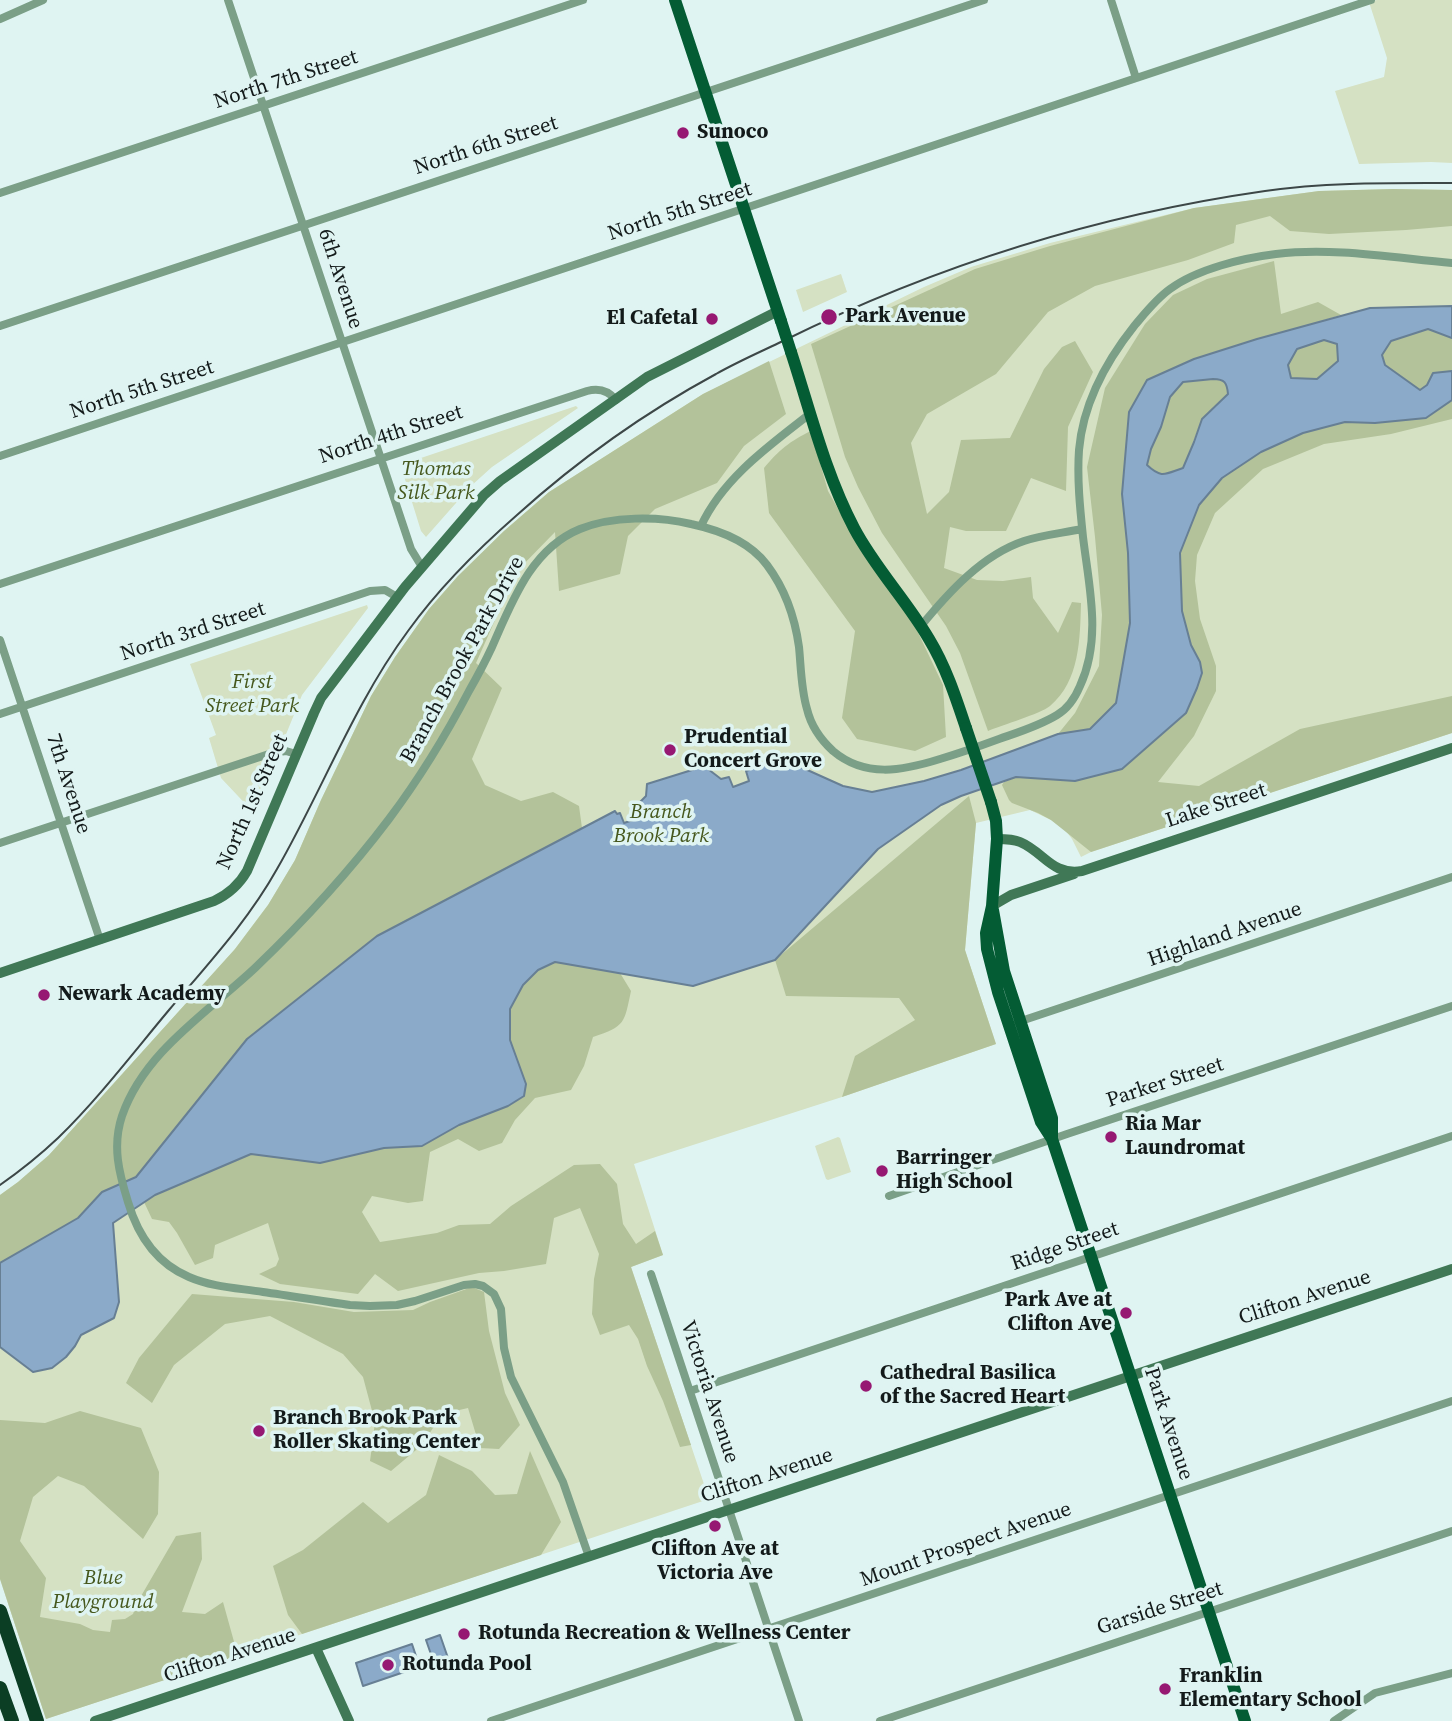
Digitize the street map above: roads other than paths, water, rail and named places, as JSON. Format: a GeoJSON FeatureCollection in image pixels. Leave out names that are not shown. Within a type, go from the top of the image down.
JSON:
{"type":"FeatureCollection","features":[{"type":"Feature","properties":{"kind":"highway"},"geometry":{"type":"LineString","coordinates":[[0,1611],[37,1721]]}},
{"type":"Feature","properties":{"kind":"highway"},"geometry":{"type":"LineString","coordinates":[[0,1688],[12,1721]]}},
{"type":"Feature","properties":{"kind":"main road","name":"Park Avenue"},"geometry":{"type":"LineString","coordinates":[[675,0],[837,491],[855,529],[936,650],[991,802],[997,839],[992,906],[1014,1023],[1041,1122],[1052,1139],[1245,1721]]}},
{"type":"Feature","properties":{"kind":"main road"},"geometry":{"type":"LineString","coordinates":[[616,400],[653,374],[779,316]]}},
{"type":"Feature","properties":{"kind":"main road","name":"North 1st Street"},"geometry":{"type":"LineString","coordinates":[[0,973],[214,901],[236,887],[251,862],[321,698],[397,597],[484,495],[616,400]]}},
{"type":"Feature","properties":{"kind":"main road","name":"Lake Street"},"geometry":{"type":"LineString","coordinates":[[992,906],[1011,895],[1452,748]]}},
{"type":"Feature","properties":{"kind":"main road"},"geometry":{"type":"LineString","coordinates":[[997,839],[1013,839],[1023,843],[1061,870],[1070,873],[1082,871]]}},
{"type":"Feature","properties":{"kind":"main road","name":"Clifton Avenue"},"geometry":{"type":"LineString","coordinates":[[95,1721],[1452,1269]]}},
{"type":"Feature","properties":{"kind":"main road"},"geometry":{"type":"LineString","coordinates":[[316,1648],[349,1721]]}},
{"type":"Feature","properties":{"kind":"street"},"geometry":{"type":"LineString","coordinates":[[0,19],[43,0]]}},
{"type":"Feature","properties":{"kind":"street","name":"6th Avenue"},"geometry":{"type":"LineString","coordinates":[[228,0],[411,549],[422,567]]}},
{"type":"Feature","properties":{"kind":"street","name":"North 7th Street"},"geometry":{"type":"LineString","coordinates":[[0,193],[583,0]]}},
{"type":"Feature","properties":{"kind":"street","name":"North 6th Street"},"geometry":{"type":"LineString","coordinates":[[0,326],[984,0]]}},
{"type":"Feature","properties":{"kind":"street"},"geometry":{"type":"LineString","coordinates":[[1111,0],[1136,78]]}},
{"type":"Feature","properties":{"kind":"street","name":"North 5th Street"},"geometry":{"type":"LineString","coordinates":[[0,456],[1371,0]]}},
{"type":"Feature","properties":{"kind":"street","name":"Branch Brook Park Drive"},"geometry":{"type":"LineString","coordinates":[[589,1557],[563,1482],[511,1377],[503,1348],[502,1309],[491,1290],[479,1284],[469,1284],[397,1305],[350,1305],[199,1281],[178,1272],[164,1262],[145,1242],[135,1224],[119,1169],[116,1147],[128,1102],[147,1071],[174,1040],[256,967],[306,917],[389,819],[460,708],[528,574],[555,543],[589,526],[626,519],[666,520],[701,526],[739,542],[768,566],[787,601],[795,625],[803,693],[812,724],[824,742],[857,766],[877,769],[910,767],[945,757],[1056,716],[1067,708],[1076,695],[1089,661],[1092,642],[1079,487],[1082,433],[1087,411],[1100,380],[1124,340],[1152,305],[1190,277],[1256,257],[1288,253],[1347,253],[1452,263]]}},
{"type":"Feature","properties":{"kind":"street","name":"North 4th Street"},"geometry":{"type":"LineString","coordinates":[[0,584],[593,389],[606,391],[616,400]]}},
{"type":"Feature","properties":{"kind":"street"},"geometry":{"type":"LineString","coordinates":[[701,526],[712,504],[727,486],[765,449],[811,413]]}},
{"type":"Feature","properties":{"kind":"street"},"geometry":{"type":"LineString","coordinates":[[921,626],[970,573],[1004,550],[1025,541],[1082,529]]}},
{"type":"Feature","properties":{"kind":"street","name":"North 3rd Street"},"geometry":{"type":"LineString","coordinates":[[0,714],[370,592],[385,590],[397,597]]}},
{"type":"Feature","properties":{"kind":"street","name":"7th Avenue"},"geometry":{"type":"LineString","coordinates":[[0,640],[100,940]]}},
{"type":"Feature","properties":{"kind":"street"},"geometry":{"type":"LineString","coordinates":[[0,844],[272,753],[286,751],[296,754]]}},
{"type":"Feature","properties":{"kind":"street","name":"Highland Avenue"},"geometry":{"type":"LineString","coordinates":[[1014,1023],[1452,877]]}},
{"type":"Feature","properties":{"kind":"street","name":"Parker Street"},"geometry":{"type":"LineString","coordinates":[[889,1196],[1452,1006]]}},
{"type":"Feature","properties":{"kind":"street","name":"Ridge Street"},"geometry":{"type":"LineString","coordinates":[[690,1391],[1452,1136]]}},
{"type":"Feature","properties":{"kind":"street","name":"Victoria Avenue"},"geometry":{"type":"LineString","coordinates":[[651,1274],[799,1721]]}},
{"type":"Feature","properties":{"kind":"street","name":"Mount Prospect Avenue"},"geometry":{"type":"LineString","coordinates":[[491,1721],[1452,1401]]}},
{"type":"Feature","properties":{"kind":"street","name":"Garside Street"},"geometry":{"type":"LineString","coordinates":[[880,1721],[1452,1531]]}},
{"type":"Feature","properties":{"kind":"street"},"geometry":{"type":"LineString","coordinates":[[1334,1721],[1375,1693],[1452,1673]]}},
{"type":"Feature","properties":{"kind":"water"},"geometry":{"type":"Polygon","coordinates":[[[1452,306],[1452,338],[1428,329],[1391,341],[1382,355],[1385,365],[1420,390],[1427,385],[1433,373],[1452,371],[1452,400],[1426,418],[1375,423],[1345,422],[1303,433],[1261,452],[1222,478],[1199,505],[1180,553],[1182,611],[1202,673],[1197,688],[1186,713],[1122,769],[1075,781],[1016,777],[941,805],[878,849],[775,960],[693,986],[555,962],[538,970],[523,985],[510,1009],[510,1040],[526,1084],[524,1096],[508,1106],[459,1125],[422,1146],[384,1148],[320,1163],[251,1154],[155,1195],[113,1223],[119,1302],[114,1318],[81,1335],[66,1357],[52,1368],[33,1372],[0,1347],[0,1263],[78,1218],[102,1192],[136,1177],[247,1039],[377,936],[615,811],[620,813],[624,823],[639,818],[636,808],[646,796],[647,784],[705,764],[721,779],[729,777],[733,787],[749,781],[746,771],[749,770],[748,767],[759,763],[794,764],[843,786],[872,792],[961,770],[1058,734],[1090,729],[1116,703],[1130,623],[1128,553],[1122,494],[1129,412],[1147,380],[1194,359],[1370,308],[1452,306]],[[1324,340],[1297,349],[1288,365],[1291,378],[1317,379],[1338,361],[1337,344],[1324,340]],[[1213,379],[1183,382],[1170,397],[1147,465],[1156,472],[1164,474],[1183,468],[1202,419],[1228,394],[1225,382],[1213,379]]]}},
{"type":"Feature","properties":{"kind":"water"},"geometry":{"type":"Polygon","coordinates":[[[440,1635],[448,1658],[434,1663],[426,1640],[440,1635]]]}},
{"type":"Feature","properties":{"kind":"water","name":"Rotunda Pool"},"geometry":{"type":"Polygon","coordinates":[[[412,1644],[421,1671],[418,1672],[416,1668],[363,1686],[356,1663],[412,1644]]]}},
{"type":"Feature","properties":{"kind":"tram line"},"geometry":{"type":"LineString","coordinates":[[0,1185],[44,1151],[87,1108],[240,925],[277,869],[371,688],[432,600],[502,528],[612,439],[689,389],[757,353],[899,289],[1018,247],[1140,214],[1265,191],[1335,185],[1452,183]]}},
{"type":"Feature","properties":{"kind":"place","name":"Sunoco"},"geometry":{"type":"Point","coordinates":[683,133]}},
{"type":"Feature","properties":{"kind":"place","name":"Park Avenue"},"geometry":{"type":"Point","coordinates":[829,317]}},
{"type":"Feature","properties":{"kind":"place","name":"El Cafetal"},"geometry":{"type":"Point","coordinates":[712,319]}},
{"type":"Feature","properties":{"kind":"place","name":"Prudential Concert Grove"},"geometry":{"type":"Point","coordinates":[670,750]}},
{"type":"Feature","properties":{"kind":"place","name":"Newark Academy"},"geometry":{"type":"Point","coordinates":[44,995]}},
{"type":"Feature","properties":{"kind":"place","name":"Ria Mar Laundromat"},"geometry":{"type":"Point","coordinates":[1111,1137]}},
{"type":"Feature","properties":{"kind":"place","name":"Barringer High School"},"geometry":{"type":"Point","coordinates":[882,1171]}},
{"type":"Feature","properties":{"kind":"place","name":"Park Ave at Clifton Ave"},"geometry":{"type":"Point","coordinates":[1126,1313]}},
{"type":"Feature","properties":{"kind":"place","name":"Cathedral Basilica of the Sacred Heart"},"geometry":{"type":"Point","coordinates":[866,1386]}},
{"type":"Feature","properties":{"kind":"place","name":"Branch Brook Park Roller Skating Center"},"geometry":{"type":"Point","coordinates":[259,1431]}},
{"type":"Feature","properties":{"kind":"place","name":"Clifton Ave at Victoria Ave"},"geometry":{"type":"Point","coordinates":[715,1526]}},
{"type":"Feature","properties":{"kind":"place","name":"Rotunda Recreation & Wellness Center"},"geometry":{"type":"Point","coordinates":[464,1634]}},
{"type":"Feature","properties":{"kind":"place","name":"Rotunda Pool"},"geometry":{"type":"Point","coordinates":[388,1665]}},
{"type":"Feature","properties":{"kind":"place","name":"Franklin Elementary School"},"geometry":{"type":"Point","coordinates":[1165,1689]}},
{"type":"Feature","properties":{"kind":"park label","name":"Thomas Silk Park"},"geometry":{"type":"Point","coordinates":[436,482]}},
{"type":"Feature","properties":{"kind":"park label","name":"First Street Park"},"geometry":{"type":"Point","coordinates":[252,695]}},
{"type":"Feature","properties":{"kind":"park label","name":"Branch Brook Park"},"geometry":{"type":"Point","coordinates":[661,825]}},
{"type":"Feature","properties":{"kind":"park label","name":"Blue Playground"},"geometry":{"type":"Point","coordinates":[103,1591]}}]}
